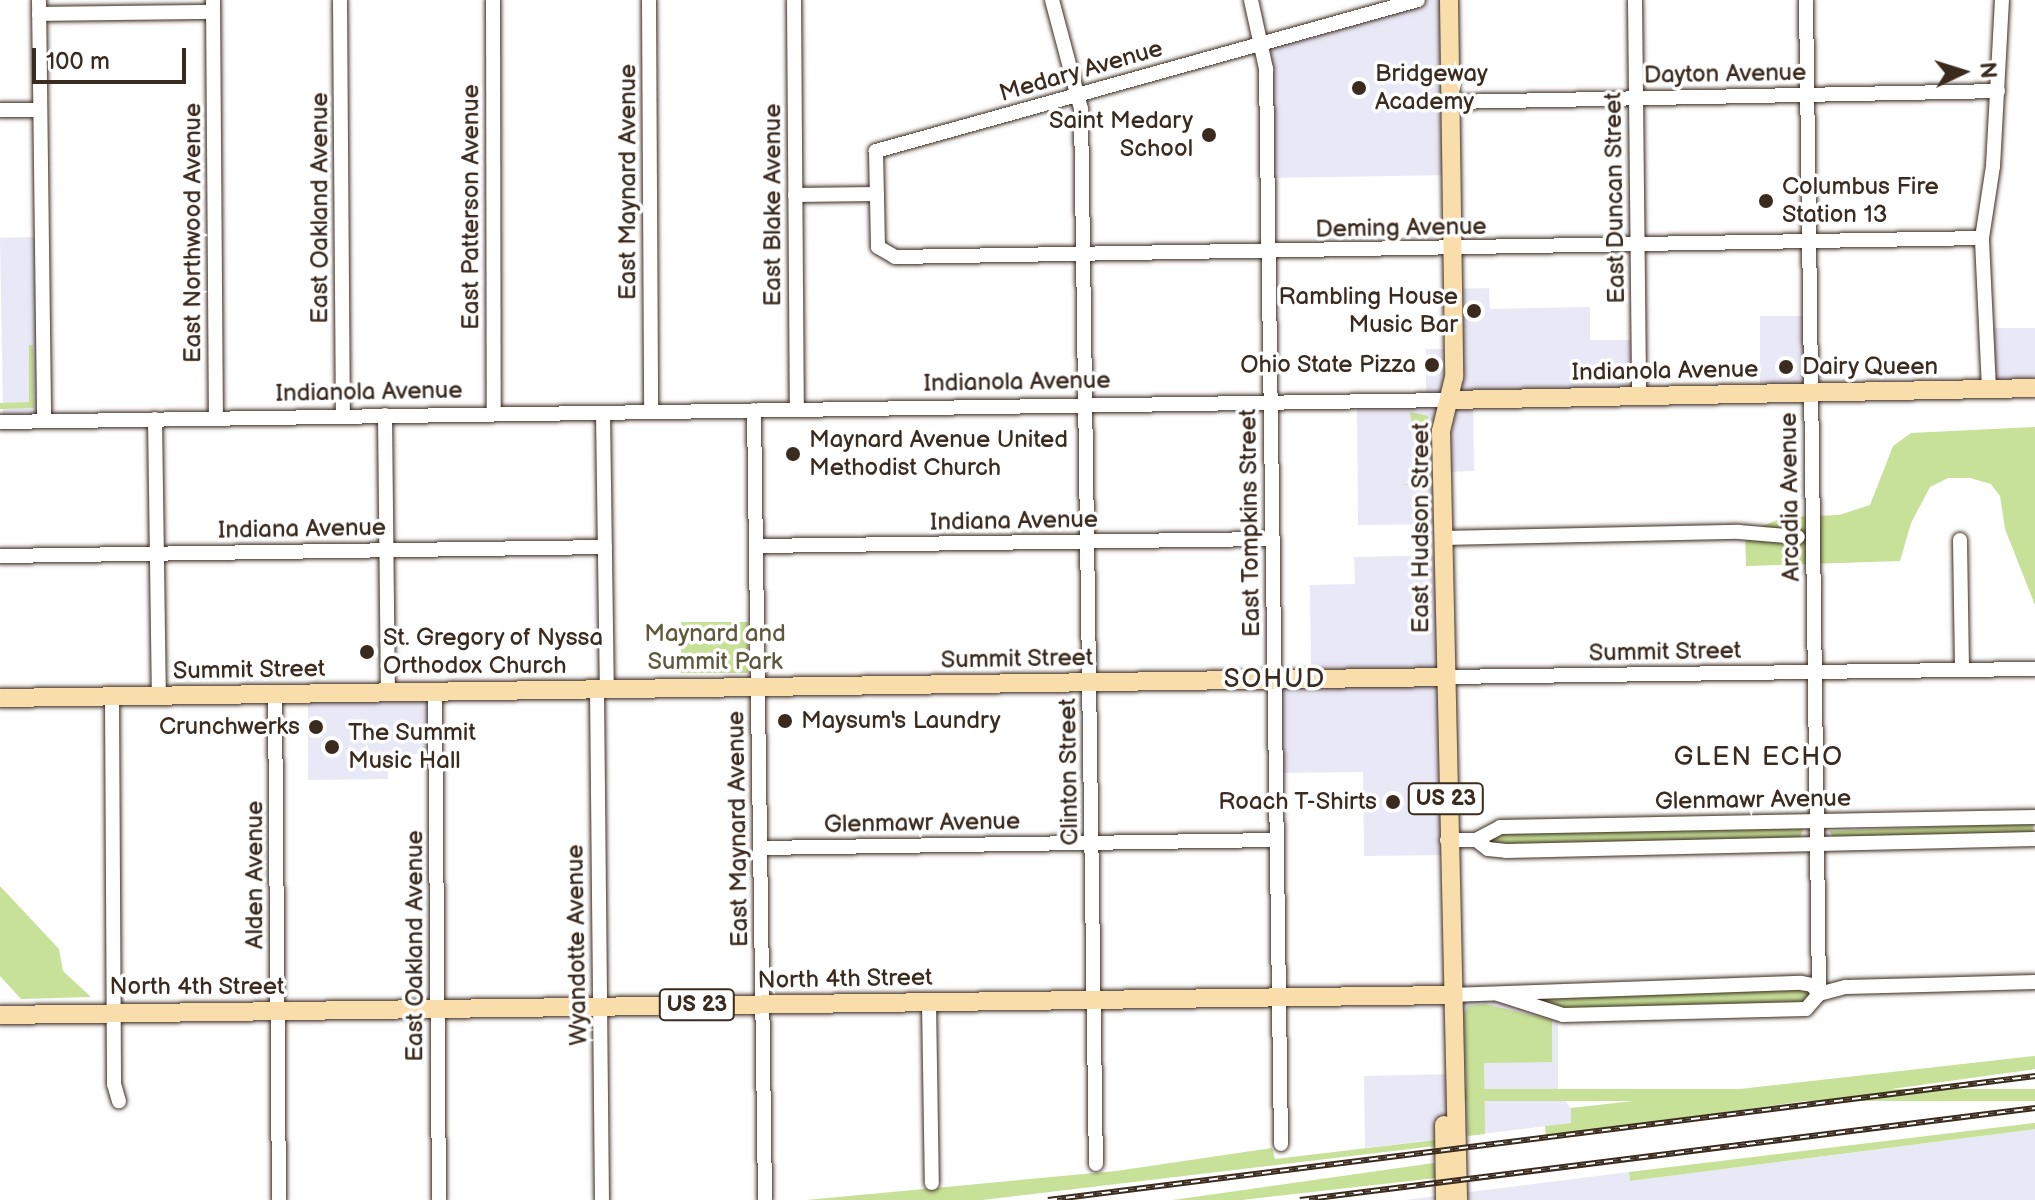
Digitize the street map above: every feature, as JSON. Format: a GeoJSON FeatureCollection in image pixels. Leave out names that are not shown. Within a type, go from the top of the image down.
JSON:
{"type":"FeatureCollection","features":[{"type":"Feature","properties":{"kind":"main road","name":"East Hudson Street"},"geometry":{"type":"LineString","coordinates":[[1449,0],[1454,377],[1441,431],[1450,1002],[1455,1014],[1458,1200]]}},
{"type":"Feature","properties":{"kind":"main road","name":"Indianola Avenue"},"geometry":{"type":"LineString","coordinates":[[1449,400],[2035,388]]}},
{"type":"Feature","properties":{"kind":"main road","name":"Summit Street"},"geometry":{"type":"LineString","coordinates":[[0,698],[1444,677]]}},
{"type":"Feature","properties":{"kind":"main road","name":"North 4th Street"},"geometry":{"type":"LineString","coordinates":[[0,1015],[1279,997],[1450,1002]]}},
{"type":"Feature","properties":{"kind":"main road","name":"East Hudson Street"},"geometry":{"type":"LineString","coordinates":[[1445,1200],[1443,1015],[1450,1002]]}},
{"type":"Feature","properties":{"kind":"street","name":"East Oakland Avenue"},"geometry":{"type":"LineString","coordinates":[[340,0],[343,416]]}},
{"type":"Feature","properties":{"kind":"street","name":"East Patterson Avenue"},"geometry":{"type":"LineString","coordinates":[[493,0],[494,414]]}},
{"type":"Feature","properties":{"kind":"street","name":"East Maynard Avenue"},"geometry":{"type":"LineString","coordinates":[[649,0],[651,412]]}},
{"type":"Feature","properties":{"kind":"street","name":"East Blake Avenue"},"geometry":{"type":"LineString","coordinates":[[794,0],[797,409]]}},
{"type":"Feature","properties":{"kind":"street","name":"Clinton Street"},"geometry":{"type":"LineString","coordinates":[[1052,0],[1079,94],[1096,1164]]}},
{"type":"Feature","properties":{"kind":"street","name":"East Tompkins Street"},"geometry":{"type":"LineString","coordinates":[[1251,0],[1262,43],[1268,251],[1281,1144]]}},
{"type":"Feature","properties":{"kind":"street","name":"Medary Avenue"},"geometry":{"type":"LineString","coordinates":[[877,194],[876,151],[1418,0]]}},
{"type":"Feature","properties":{"kind":"street","name":"East Duncan Street"},"geometry":{"type":"LineString","coordinates":[[1635,0],[1639,396]]}},
{"type":"Feature","properties":{"kind":"street","name":"Arcadia Avenue"},"geometry":{"type":"LineString","coordinates":[[1806,0],[1819,994]]}},
{"type":"Feature","properties":{"kind":"street"},"geometry":{"type":"LineString","coordinates":[[1989,389],[1982,238],[1998,91],[2002,0]]}},
{"type":"Feature","properties":{"kind":"street"},"geometry":{"type":"LineString","coordinates":[[44,421],[39,7],[213,6]]}},
{"type":"Feature","properties":{"kind":"street","name":"East Northwood Avenue"},"geometry":{"type":"LineString","coordinates":[[213,6],[216,418]]}},
{"type":"Feature","properties":{"kind":"street","name":"Dayton Avenue"},"geometry":{"type":"LineString","coordinates":[[1452,102],[1998,91]]}},
{"type":"Feature","properties":{"kind":"street"},"geometry":{"type":"LineString","coordinates":[[0,110],[40,110]]}},
{"type":"Feature","properties":{"kind":"street"},"geometry":{"type":"LineString","coordinates":[[795,195],[877,194]]}},
{"type":"Feature","properties":{"kind":"street","name":"Deming Avenue"},"geometry":{"type":"LineString","coordinates":[[877,194],[878,245],[891,257],[1982,238]]}},
{"type":"Feature","properties":{"kind":"street","name":"Indianola Avenue"},"geometry":{"type":"LineString","coordinates":[[0,422],[1449,400]]}},
{"type":"Feature","properties":{"kind":"street","name":"East Maynard Avenue"},"geometry":{"type":"LineString","coordinates":[[754,410],[765,1199]]}},
{"type":"Feature","properties":{"kind":"street","name":"Wyandotte Avenue"},"geometry":{"type":"LineString","coordinates":[[602,1200],[603,413]]}},
{"type":"Feature","properties":{"kind":"street"},"geometry":{"type":"LineString","coordinates":[[385,415],[388,692]]}},
{"type":"Feature","properties":{"kind":"street"},"geometry":{"type":"LineString","coordinates":[[155,419],[159,695]]}},
{"type":"Feature","properties":{"kind":"street"},"geometry":{"type":"LineString","coordinates":[[1442,538],[1739,532],[1798,537]]}},
{"type":"Feature","properties":{"kind":"street","name":"Indiana Avenue"},"geometry":{"type":"LineString","coordinates":[[756,546],[1273,539]]}},
{"type":"Feature","properties":{"kind":"street"},"geometry":{"type":"LineString","coordinates":[[1960,540],[1962,670]]}},
{"type":"Feature","properties":{"kind":"street","name":"Indiana Avenue"},"geometry":{"type":"LineString","coordinates":[[0,556],[605,547]]}},
{"type":"Feature","properties":{"kind":"street","name":"Summit Street"},"geometry":{"type":"LineString","coordinates":[[1444,677],[2035,669]]}},
{"type":"Feature","properties":{"kind":"street","name":"East Oakland Avenue"},"geometry":{"type":"LineString","coordinates":[[435,691],[439,1200]]}},
{"type":"Feature","properties":{"kind":"street","name":"Alden Avenue"},"geometry":{"type":"LineString","coordinates":[[275,694],[279,1200]]}},
{"type":"Feature","properties":{"kind":"street"},"geometry":{"type":"LineString","coordinates":[[112,696],[114,1011],[119,1101]]}},
{"type":"Feature","properties":{"kind":"street","name":"Glenmawr Avenue"},"geometry":{"type":"LineString","coordinates":[[1447,840],[1476,840],[1500,827],[2035,817]]}},
{"type":"Feature","properties":{"kind":"street","name":"Glenmawr Avenue"},"geometry":{"type":"LineString","coordinates":[[1476,840],[1488,849],[1506,851],[2035,839]]}},
{"type":"Feature","properties":{"kind":"street","name":"Glenmawr Avenue"},"geometry":{"type":"LineString","coordinates":[[760,848],[1276,840]]}},
{"type":"Feature","properties":{"kind":"street"},"geometry":{"type":"LineString","coordinates":[[1498,994],[1563,1015],[1806,1009],[1819,994],[1846,987],[2035,982]]}},
{"type":"Feature","properties":{"kind":"street"},"geometry":{"type":"LineString","coordinates":[[1450,1002],[1523,988],[1801,983],[1812,985],[1819,994]]}},
{"type":"Feature","properties":{"kind":"street"},"geometry":{"type":"LineString","coordinates":[[929,1002],[932,1183]]}},
{"type":"Feature","properties":{"kind":"shaded area","name":"Bridgeway Academy"},"geometry":{"type":"Polygon","coordinates":[[[1418,0],[1449,0],[1453,175],[1267,178],[1262,43],[1418,0]]]}},
{"type":"Feature","properties":{"kind":"shaded area"},"geometry":{"type":"Polygon","coordinates":[[[41,237],[44,421],[3,422],[0,238],[41,237]]]}},
{"type":"Feature","properties":{"kind":"shaded area"},"geometry":{"type":"Polygon","coordinates":[[[1489,288],[1490,309],[1590,307],[1590,340],[1638,340],[1639,396],[1473,399],[1474,471],[1442,472],[1442,524],[1358,525],[1357,399],[1426,398],[1426,349],[1453,349],[1453,289],[1489,288]]]}},
{"type":"Feature","properties":{"kind":"shaded area"},"geometry":{"type":"Polygon","coordinates":[[[1760,316],[1811,316],[1811,395],[1760,395],[1760,316]]]}},
{"type":"Feature","properties":{"kind":"shaded area"},"geometry":{"type":"Polygon","coordinates":[[[1989,328],[2035,328],[2035,386],[1989,386],[1989,328]]]}},
{"type":"Feature","properties":{"kind":"shaded area"},"geometry":{"type":"Polygon","coordinates":[[[1444,555],[1447,855],[1364,856],[1363,772],[1275,773],[1274,679],[1311,679],[1310,585],[1355,584],[1354,557],[1444,555]]]}},
{"type":"Feature","properties":{"kind":"shaded area"},"geometry":{"type":"Polygon","coordinates":[[[435,691],[436,754],[388,755],[388,779],[308,780],[308,693],[435,691]]]}},
{"type":"Feature","properties":{"kind":"shaded area"},"geometry":{"type":"Polygon","coordinates":[[[1498,994],[1558,1014],[1558,1092],[1571,1108],[1572,1123],[1365,1148],[1364,1076],[1450,1074],[1450,995],[1498,994]]]}},
{"type":"Feature","properties":{"kind":"shaded area"},"geometry":{"type":"Polygon","coordinates":[[[2035,1129],[2035,1200],[1405,1200],[1629,1172],[1630,1181],[2035,1129]]]}},
{"type":"Feature","properties":{"kind":"green space"},"geometry":{"type":"Polygon","coordinates":[[[29,345],[33,345],[34,408],[0,409],[0,403],[29,402],[29,345]]]}},
{"type":"Feature","properties":{"kind":"green space"},"geometry":{"type":"Polygon","coordinates":[[[1410,412],[1428,416],[1430,484],[1402,485],[1425,481],[1423,427],[1411,420],[1410,412]]]}},
{"type":"Feature","properties":{"kind":"green space"},"geometry":{"type":"Polygon","coordinates":[[[2035,427],[2035,605],[2005,529],[2000,496],[1991,484],[1970,478],[1948,478],[1930,487],[1911,523],[1900,561],[1746,566],[1745,533],[1785,517],[1839,515],[1870,505],[1893,446],[1911,433],[2035,427]]]}},
{"type":"Feature","properties":{"kind":"green space","name":"Maynard and Summit Park"},"geometry":{"type":"Polygon","coordinates":[[[681,622],[748,622],[748,673],[681,673],[681,622]]]}},
{"type":"Feature","properties":{"kind":"green space"},"geometry":{"type":"Polygon","coordinates":[[[2033,823],[2033,832],[1834,838],[1829,831],[2033,823]]]}},
{"type":"Feature","properties":{"kind":"green space"},"geometry":{"type":"Polygon","coordinates":[[[1803,828],[1800,839],[1498,846],[1487,841],[1493,833],[1803,828]]]}},
{"type":"Feature","properties":{"kind":"green space"},"geometry":{"type":"Polygon","coordinates":[[[0,886],[59,949],[63,971],[91,997],[21,999],[0,976],[0,886]]]}},
{"type":"Feature","properties":{"kind":"green space"},"geometry":{"type":"Polygon","coordinates":[[[1806,987],[1812,991],[1810,1003],[1565,1010],[1525,995],[1806,987]]]}},
{"type":"Feature","properties":{"kind":"green space"},"geometry":{"type":"Polygon","coordinates":[[[1485,1004],[1552,1020],[1552,1062],[1484,1063],[1485,1134],[1468,1136],[1464,1014],[1468,1006],[1485,1004]]]}},
{"type":"Feature","properties":{"kind":"green space"},"geometry":{"type":"Polygon","coordinates":[[[2035,1056],[2035,1069],[1546,1137],[1545,1126],[1571,1123],[1571,1108],[2035,1056]]]}},
{"type":"Feature","properties":{"kind":"green space"},"geometry":{"type":"Polygon","coordinates":[[[1465,1089],[2035,1089],[2035,1101],[1465,1101],[1465,1089]]]}},
{"type":"Feature","properties":{"kind":"green space"},"geometry":{"type":"Polygon","coordinates":[[[2035,1123],[2035,1129],[1630,1181],[1629,1172],[2035,1123]]]}},
{"type":"Feature","properties":{"kind":"green space"},"geometry":{"type":"Polygon","coordinates":[[[1435,1140],[1435,1146],[982,1200],[806,1200],[1116,1171],[1272,1148],[1275,1159],[1435,1140]]]}},
{"type":"Feature","properties":{"kind":"green space"},"geometry":{"type":"Polygon","coordinates":[[[1434,1163],[1436,1178],[1242,1200],[1173,1200],[1434,1163]]]}},
{"type":"Feature","properties":{"kind":"railway"},"geometry":{"type":"LineString","coordinates":[[1048,1200],[2035,1076]]}},
{"type":"Feature","properties":{"kind":"railway"},"geometry":{"type":"LineString","coordinates":[[1300,1200],[2035,1108]]}},
{"type":"Feature","properties":{"kind":"place","name":"Bridgeway Academy"},"geometry":{"type":"Point","coordinates":[1359,88]}},
{"type":"Feature","properties":{"kind":"place","name":"Saint Medary School"},"geometry":{"type":"Point","coordinates":[1209,135]}},
{"type":"Feature","properties":{"kind":"place","name":"Columbus Fire Station 13"},"geometry":{"type":"Point","coordinates":[1766,201]}},
{"type":"Feature","properties":{"kind":"place","name":"Rambling House Music Bar"},"geometry":{"type":"Point","coordinates":[1474,311]}},
{"type":"Feature","properties":{"kind":"place","name":"Ohio State Pizza"},"geometry":{"type":"Point","coordinates":[1432,365]}},
{"type":"Feature","properties":{"kind":"place","name":"Dairy Queen"},"geometry":{"type":"Point","coordinates":[1786,367]}},
{"type":"Feature","properties":{"kind":"place","name":"Maynard Avenue United Methodist Church"},"geometry":{"type":"Point","coordinates":[793,454]}},
{"type":"Feature","properties":{"kind":"place","name":"St. Gregory of Nyssa Orthodox Church"},"geometry":{"type":"Point","coordinates":[367,652]}},
{"type":"Feature","properties":{"kind":"place","name":"Maysum's Laundry"},"geometry":{"type":"Point","coordinates":[785,721]}},
{"type":"Feature","properties":{"kind":"place","name":"Crunchwerks"},"geometry":{"type":"Point","coordinates":[316,727]}},
{"type":"Feature","properties":{"kind":"place","name":"The Summit Music Hall"},"geometry":{"type":"Point","coordinates":[332,747]}},
{"type":"Feature","properties":{"kind":"place","name":"Roach T-Shirts"},"geometry":{"type":"Point","coordinates":[1393,802]}},
{"type":"Feature","properties":{"kind":"district","name":"SOHUD"},"geometry":{"type":"Point","coordinates":[1275,680]}},
{"type":"Feature","properties":{"kind":"district","name":"GLEN ECHO"},"geometry":{"type":"Point","coordinates":[1759,758]}}]}
